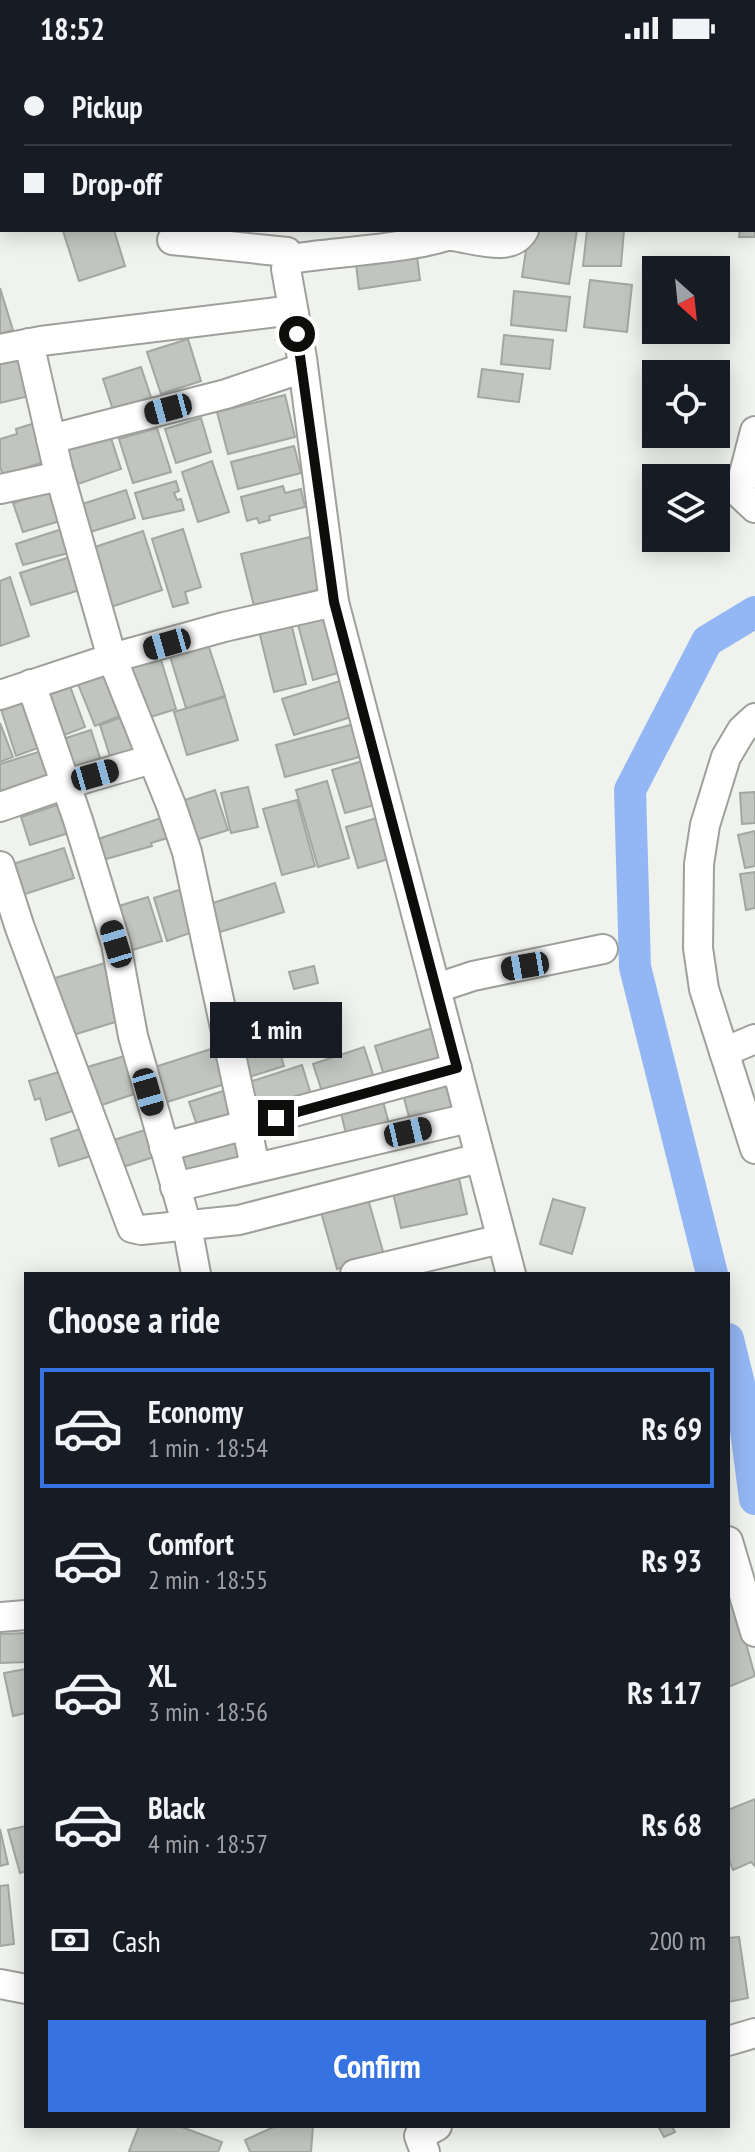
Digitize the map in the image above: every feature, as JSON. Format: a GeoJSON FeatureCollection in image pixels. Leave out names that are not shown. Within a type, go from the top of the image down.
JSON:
{"type":"FeatureCollection","features":[{"type":"Feature","properties":{"kind":"street"},"geometry":{"type":"LineString","coordinates":[[172,240],[286,248],[312,255],[469,237],[512,242],[523,232]]}},
{"type":"Feature","properties":{"kind":"street"},"geometry":{"type":"LineString","coordinates":[[286,248],[286,269],[303,368],[334,602],[510,1272]]}},
{"type":"Feature","properties":{"kind":"street"},"geometry":{"type":"LineString","coordinates":[[0,349],[293,310]]}},
{"type":"Feature","properties":{"kind":"street"},"geometry":{"type":"LineString","coordinates":[[29,343],[60,476],[112,658],[187,852],[255,1166]]}},
{"type":"Feature","properties":{"kind":"street"},"geometry":{"type":"LineString","coordinates":[[51,439],[226,394],[303,368]]}},
{"type":"Feature","properties":{"kind":"street"},"geometry":{"type":"LineString","coordinates":[[755,431],[739,493],[755,508]]}},
{"type":"Feature","properties":{"kind":"street"},"geometry":{"type":"LineString","coordinates":[[0,489],[60,476]]}},
{"type":"Feature","properties":{"kind":"street"},"geometry":{"type":"LineString","coordinates":[[0,695],[112,658],[224,627],[334,602]]}},
{"type":"Feature","properties":{"kind":"street"},"geometry":{"type":"LineString","coordinates":[[31,684],[116,944],[133,1036],[187,1226],[196,1272]]}},
{"type":"Feature","properties":{"kind":"street"},"geometry":{"type":"LineString","coordinates":[[755,718],[742,730],[726,757],[705,825],[699,864],[698,948],[704,989],[755,1149]]}},
{"type":"Feature","properties":{"kind":"street"},"geometry":{"type":"LineString","coordinates":[[0,807],[152,759]]}},
{"type":"Feature","properties":{"kind":"street"},"geometry":{"type":"LineString","coordinates":[[0,866],[7,912],[132,1228],[141,1230],[239,1220],[479,1158]]}},
{"type":"Feature","properties":{"kind":"street"},"geometry":{"type":"LineString","coordinates":[[437,988],[473,976],[603,949]]}},
{"type":"Feature","properties":{"kind":"street"},"geometry":{"type":"LineString","coordinates":[[724,1052],[755,1039]]}},
{"type":"Feature","properties":{"kind":"street"},"geometry":{"type":"LineString","coordinates":[[164,1147],[457,1068]]}},
{"type":"Feature","properties":{"kind":"street"},"geometry":{"type":"LineString","coordinates":[[175,1187],[469,1118]]}},
{"type":"Feature","properties":{"kind":"street"},"geometry":{"type":"LineString","coordinates":[[363,1272],[501,1239]]}},
{"type":"Feature","properties":{"kind":"street"},"geometry":{"type":"LineString","coordinates":[[730,1548],[755,1632]]}},
{"type":"Feature","properties":{"kind":"street"},"geometry":{"type":"LineString","coordinates":[[0,1984],[24,1989]]}},
{"type":"Feature","properties":{"kind":"street"},"geometry":{"type":"LineString","coordinates":[[730,2040],[755,2033]]}},
{"type":"Feature","properties":{"kind":"street"},"geometry":{"type":"LineString","coordinates":[[425,2152],[419,2136],[433,2128]]}},
{"type":"Feature","properties":{"kind":"building"},"geometry":{"type":"Polygon","coordinates":[[[63,232],[115,232],[125,266],[79,281],[63,232]]]}},
{"type":"Feature","properties":{"kind":"building"},"geometry":{"type":"Polygon","coordinates":[[[529,232],[577,232],[569,284],[522,277],[529,232]]]}},
{"type":"Feature","properties":{"kind":"building"},"geometry":{"type":"Polygon","coordinates":[[[587,232],[624,232],[621,266],[583,266],[587,232]]]}},
{"type":"Feature","properties":{"kind":"building"},"geometry":{"type":"Polygon","coordinates":[[[740,232],[755,232],[755,237],[739,237],[740,232]]]}},
{"type":"Feature","properties":{"kind":"building"},"geometry":{"type":"Polygon","coordinates":[[[416,248],[420,280],[359,289],[355,256],[416,248]]]}},
{"type":"Feature","properties":{"kind":"building"},"geometry":{"type":"Polygon","coordinates":[[[590,280],[632,285],[627,332],[584,327],[590,280]]]}},
{"type":"Feature","properties":{"kind":"building"},"geometry":{"type":"Polygon","coordinates":[[[0,288],[13,330],[0,334],[0,288]]]}},
{"type":"Feature","properties":{"kind":"building"},"geometry":{"type":"Polygon","coordinates":[[[514,291],[570,297],[566,331],[511,325],[514,291]]]}},
{"type":"Feature","properties":{"kind":"building"},"geometry":{"type":"Polygon","coordinates":[[[504,335],[553,340],[550,369],[501,364],[504,335]]]}},
{"type":"Feature","properties":{"kind":"building"},"geometry":{"type":"Polygon","coordinates":[[[188,339],[201,381],[161,394],[147,352],[188,339]]]}},
{"type":"Feature","properties":{"kind":"building"},"geometry":{"type":"Polygon","coordinates":[[[26,350],[37,394],[0,403],[0,357],[26,350]]]}},
{"type":"Feature","properties":{"kind":"building"},"geometry":{"type":"Polygon","coordinates":[[[141,367],[152,400],[114,413],[103,379],[141,367]]]}},
{"type":"Feature","properties":{"kind":"building"},"geometry":{"type":"Polygon","coordinates":[[[482,369],[523,374],[519,402],[478,397],[482,369]]]}},
{"type":"Feature","properties":{"kind":"building"},"geometry":{"type":"Polygon","coordinates":[[[285,395],[295,437],[228,454],[217,412],[285,395]]]}},
{"type":"Feature","properties":{"kind":"building"},"geometry":{"type":"Polygon","coordinates":[[[201,418],[211,452],[176,463],[165,429],[201,418]]]}},
{"type":"Feature","properties":{"kind":"building"},"geometry":{"type":"Polygon","coordinates":[[[38,422],[50,460],[3,475],[0,439],[17,434],[16,429],[38,422]]]}},
{"type":"Feature","properties":{"kind":"building"},"geometry":{"type":"Polygon","coordinates":[[[157,428],[171,472],[133,483],[119,439],[157,428]]]}},
{"type":"Feature","properties":{"kind":"building"},"geometry":{"type":"Polygon","coordinates":[[[110,435],[121,469],[78,484],[67,449],[110,435]]]}},
{"type":"Feature","properties":{"kind":"building"},"geometry":{"type":"Polygon","coordinates":[[[294,446],[301,473],[238,489],[231,462],[294,446]]]}},
{"type":"Feature","properties":{"kind":"building"},"geometry":{"type":"Polygon","coordinates":[[[212,461],[229,512],[198,522],[182,472],[212,461]]]}},
{"type":"Feature","properties":{"kind":"building"},"geometry":{"type":"Polygon","coordinates":[[[176,481],[179,491],[174,493],[177,500],[181,499],[184,510],[143,519],[135,493],[176,481]]]}},
{"type":"Feature","properties":{"kind":"building"},"geometry":{"type":"Polygon","coordinates":[[[283,486],[285,493],[301,489],[305,507],[269,516],[270,520],[259,523],[257,518],[247,521],[241,497],[283,486]]]}},
{"type":"Feature","properties":{"kind":"building"},"geometry":{"type":"Polygon","coordinates":[[[126,490],[135,518],[84,534],[76,506],[126,490]]]}},
{"type":"Feature","properties":{"kind":"building"},"geometry":{"type":"Polygon","coordinates":[[[50,491],[60,521],[23,532],[13,503],[50,491]]]}},
{"type":"Feature","properties":{"kind":"building"},"geometry":{"type":"Polygon","coordinates":[[[68,527],[76,551],[23,565],[16,544],[68,527]]]}},
{"type":"Feature","properties":{"kind":"building"},"geometry":{"type":"Polygon","coordinates":[[[183,529],[201,587],[185,592],[188,603],[173,607],[152,539],[183,529]]]}},
{"type":"Feature","properties":{"kind":"building"},"geometry":{"type":"Polygon","coordinates":[[[143,531],[162,590],[111,607],[92,548],[143,531]]]}},
{"type":"Feature","properties":{"kind":"building"},"geometry":{"type":"Polygon","coordinates":[[[310,537],[324,588],[254,606],[241,554],[310,537]]]}},
{"type":"Feature","properties":{"kind":"building"},"geometry":{"type":"Polygon","coordinates":[[[73,556],[83,589],[31,605],[20,573],[73,556]]]}},
{"type":"Feature","properties":{"kind":"building"},"geometry":{"type":"Polygon","coordinates":[[[10,577],[29,636],[0,646],[0,581],[10,577]]]}},
{"type":"Feature","properties":{"kind":"building"},"geometry":{"type":"Polygon","coordinates":[[[328,612],[345,671],[313,680],[297,621],[328,612]]]}},
{"type":"Feature","properties":{"kind":"building"},"geometry":{"type":"Polygon","coordinates":[[[291,623],[306,684],[274,692],[259,631],[291,623]]]}},
{"type":"Feature","properties":{"kind":"building"},"geometry":{"type":"Polygon","coordinates":[[[206,638],[225,696],[186,708],[168,650],[206,638]]]}},
{"type":"Feature","properties":{"kind":"building"},"geometry":{"type":"Polygon","coordinates":[[[158,650],[176,709],[141,720],[123,661],[158,650]]]}},
{"type":"Feature","properties":{"kind":"building"},"geometry":{"type":"Polygon","coordinates":[[[108,667],[127,713],[95,726],[76,679],[108,667]]]}},
{"type":"Feature","properties":{"kind":"building"},"geometry":{"type":"Polygon","coordinates":[[[67,678],[85,727],[54,739],[36,691],[67,678]]]}},
{"type":"Feature","properties":{"kind":"building"},"geometry":{"type":"Polygon","coordinates":[[[340,681],[351,717],[294,735],[282,699],[340,681]]]}},
{"type":"Feature","properties":{"kind":"building"},"geometry":{"type":"Polygon","coordinates":[[[28,689],[46,745],[16,756],[0,706],[28,689]]]}},
{"type":"Feature","properties":{"kind":"building"},"geometry":{"type":"Polygon","coordinates":[[[225,697],[238,740],[187,755],[174,712],[225,697]]]}},
{"type":"Feature","properties":{"kind":"building"},"geometry":{"type":"Polygon","coordinates":[[[125,716],[139,758],[113,766],[100,725],[125,716]]]}},
{"type":"Feature","properties":{"kind":"building"},"geometry":{"type":"Polygon","coordinates":[[[0,723],[13,757],[0,762],[0,723]]]}},
{"type":"Feature","properties":{"kind":"building"},"geometry":{"type":"Polygon","coordinates":[[[354,724],[363,756],[285,777],[276,745],[354,724]]]}},
{"type":"Feature","properties":{"kind":"building"},"geometry":{"type":"Polygon","coordinates":[[[91,730],[103,767],[74,776],[63,739],[91,730]]]}},
{"type":"Feature","properties":{"kind":"building"},"geometry":{"type":"Polygon","coordinates":[[[48,749],[58,782],[0,800],[0,764],[48,749]]]}},
{"type":"Feature","properties":{"kind":"building"},"geometry":{"type":"Polygon","coordinates":[[[366,760],[378,804],[345,813],[332,770],[366,760]]]}},
{"type":"Feature","properties":{"kind":"building"},"geometry":{"type":"Polygon","coordinates":[[[327,781],[349,858],[318,867],[296,790],[327,781]]]}},
{"type":"Feature","properties":{"kind":"building"},"geometry":{"type":"Polygon","coordinates":[[[248,787],[258,827],[231,833],[221,793],[248,787]]]}},
{"type":"Feature","properties":{"kind":"building"},"geometry":{"type":"Polygon","coordinates":[[[215,790],[228,830],[186,843],[173,804],[215,790]]]}},
{"type":"Feature","properties":{"kind":"building"},"geometry":{"type":"Polygon","coordinates":[[[755,792],[755,823],[742,824],[740,793],[755,792]]]}},
{"type":"Feature","properties":{"kind":"building"},"geometry":{"type":"Polygon","coordinates":[[[297,800],[315,866],[282,875],[263,809],[297,800]]]}},
{"type":"Feature","properties":{"kind":"building"},"geometry":{"type":"Polygon","coordinates":[[[63,803],[72,832],[30,845],[21,817],[63,803]]]}},
{"type":"Feature","properties":{"kind":"building"},"geometry":{"type":"Polygon","coordinates":[[[167,816],[174,836],[151,843],[152,846],[99,861],[92,841],[167,816]]]}},
{"type":"Feature","properties":{"kind":"building"},"geometry":{"type":"Polygon","coordinates":[[[380,817],[392,858],[358,868],[346,827],[380,817]]]}},
{"type":"Feature","properties":{"kind":"building"},"geometry":{"type":"Polygon","coordinates":[[[755,831],[755,866],[745,868],[738,835],[755,831]]]}},
{"type":"Feature","properties":{"kind":"building"},"geometry":{"type":"Polygon","coordinates":[[[64,848],[74,878],[22,895],[13,864],[64,848]]]}},
{"type":"Feature","properties":{"kind":"building"},"geometry":{"type":"Polygon","coordinates":[[[755,872],[755,908],[746,910],[740,874],[755,872]]]}},
{"type":"Feature","properties":{"kind":"building"},"geometry":{"type":"Polygon","coordinates":[[[275,883],[284,912],[220,932],[210,904],[275,883]]]}},
{"type":"Feature","properties":{"kind":"building"},"geometry":{"type":"Polygon","coordinates":[[[188,887],[202,929],[167,941],[154,898],[188,887]]]}},
{"type":"Feature","properties":{"kind":"building"},"geometry":{"type":"Polygon","coordinates":[[[148,897],[162,941],[123,953],[109,909],[148,897]]]}},
{"type":"Feature","properties":{"kind":"building"},"geometry":{"type":"Polygon","coordinates":[[[108,962],[125,1019],[70,1036],[52,979],[108,962]]]}},
{"type":"Feature","properties":{"kind":"building"},"geometry":{"type":"Polygon","coordinates":[[[314,966],[318,983],[294,989],[289,972],[314,966]]]}},
{"type":"Feature","properties":{"kind":"building"},"geometry":{"type":"Polygon","coordinates":[[[268,1014],[284,1066],[249,1077],[233,1026],[268,1014]]]}},
{"type":"Feature","properties":{"kind":"building"},"geometry":{"type":"Polygon","coordinates":[[[436,1027],[447,1059],[385,1079],[375,1046],[436,1027]]]}},
{"type":"Feature","properties":{"kind":"building"},"geometry":{"type":"Polygon","coordinates":[[[217,1047],[228,1083],[167,1102],[155,1067],[217,1047]]]}},
{"type":"Feature","properties":{"kind":"building"},"geometry":{"type":"Polygon","coordinates":[[[364,1047],[376,1084],[325,1101],[313,1064],[364,1047]]]}},
{"type":"Feature","properties":{"kind":"building"},"geometry":{"type":"Polygon","coordinates":[[[128,1055],[140,1092],[96,1107],[84,1068],[128,1055]]]}},
{"type":"Feature","properties":{"kind":"building"},"geometry":{"type":"Polygon","coordinates":[[[302,1065],[313,1101],[257,1119],[246,1083],[302,1065]]]}},
{"type":"Feature","properties":{"kind":"building"},"geometry":{"type":"Polygon","coordinates":[[[69,1069],[81,1108],[46,1120],[40,1098],[35,1100],[29,1081],[69,1069]]]}},
{"type":"Feature","properties":{"kind":"building"},"geometry":{"type":"Polygon","coordinates":[[[445,1076],[456,1117],[412,1128],[401,1087],[445,1076]]]}},
{"type":"Feature","properties":{"kind":"building"},"geometry":{"type":"Polygon","coordinates":[[[223,1091],[226,1100],[231,1098],[240,1123],[199,1131],[189,1102],[223,1091]]]}},
{"type":"Feature","properties":{"kind":"building"},"geometry":{"type":"Polygon","coordinates":[[[381,1094],[391,1131],[348,1142],[339,1105],[381,1094]]]}},
{"type":"Feature","properties":{"kind":"building"},"geometry":{"type":"Polygon","coordinates":[[[88,1126],[97,1154],[59,1166],[51,1139],[88,1126]]]}},
{"type":"Feature","properties":{"kind":"building"},"geometry":{"type":"Polygon","coordinates":[[[154,1127],[163,1154],[123,1167],[114,1140],[154,1127]]]}},
{"type":"Feature","properties":{"kind":"building"},"geometry":{"type":"Polygon","coordinates":[[[238,1132],[246,1168],[186,1182],[178,1146],[238,1132]]]}},
{"type":"Feature","properties":{"kind":"building"},"geometry":{"type":"Polygon","coordinates":[[[458,1174],[467,1214],[401,1228],[392,1188],[458,1174]]]}},
{"type":"Feature","properties":{"kind":"building"},"geometry":{"type":"Polygon","coordinates":[[[366,1192],[384,1255],[337,1269],[319,1205],[366,1192]]]}},
{"type":"Feature","properties":{"kind":"building"},"geometry":{"type":"Polygon","coordinates":[[[553,1199],[585,1208],[572,1254],[540,1244],[553,1199]]]}},
{"type":"Feature","properties":{"kind":"building"},"geometry":{"type":"Polygon","coordinates":[[[730,1585],[755,1676],[730,1686],[730,1585]]]}},
{"type":"Feature","properties":{"kind":"building"},"geometry":{"type":"Polygon","coordinates":[[[24,1633],[24,1662],[0,1663],[0,1634],[24,1633]]]}},
{"type":"Feature","properties":{"kind":"building"},"geometry":{"type":"Polygon","coordinates":[[[24,1669],[24,1713],[13,1716],[4,1673],[24,1669]]]}},
{"type":"Feature","properties":{"kind":"building"},"geometry":{"type":"Polygon","coordinates":[[[755,1799],[755,1866],[751,1862],[733,1870],[730,1862],[730,1809],[755,1799]]]}},
{"type":"Feature","properties":{"kind":"building"},"geometry":{"type":"Polygon","coordinates":[[[24,1826],[24,1872],[20,1873],[8,1830],[24,1826]]]}},
{"type":"Feature","properties":{"kind":"building"},"geometry":{"type":"Polygon","coordinates":[[[0,1829],[8,1864],[0,1866],[0,1829]]]}},
{"type":"Feature","properties":{"kind":"building"},"geometry":{"type":"Polygon","coordinates":[[[8,1885],[14,1944],[0,1946],[0,1886],[8,1885]]]}},
{"type":"Feature","properties":{"kind":"building"},"geometry":{"type":"Polygon","coordinates":[[[739,1937],[748,1998],[730,2002],[730,1938],[739,1937]]]}},
{"type":"Feature","properties":{"kind":"building"},"geometry":{"type":"Polygon","coordinates":[[[138,2128],[184,2128],[222,2142],[218,2152],[129,2151],[138,2128]]]}},
{"type":"Feature","properties":{"kind":"building"},"geometry":{"type":"Polygon","coordinates":[[[272,2128],[313,2128],[311,2152],[250,2152],[245,2140],[272,2128]]]}},
{"type":"Feature","properties":{"kind":"building"},"geometry":{"type":"Polygon","coordinates":[[[659,2128],[673,2128],[675,2132],[664,2137],[659,2128]]]}},
{"type":"Feature","properties":{"kind":"waterway"},"geometry":{"type":"LineString","coordinates":[[711,1272],[635,967],[630,790],[707,641],[755,612]]}},
{"type":"Feature","properties":{"kind":"waterway"},"geometry":{"type":"LineString","coordinates":[[730,1347],[741,1392],[755,1499]]}},
{"type":"Feature","properties":{"kind":"route"},"geometry":{"type":"LineString","coordinates":[[276,1118],[457,1068],[334,602],[297,334]]}}]}
